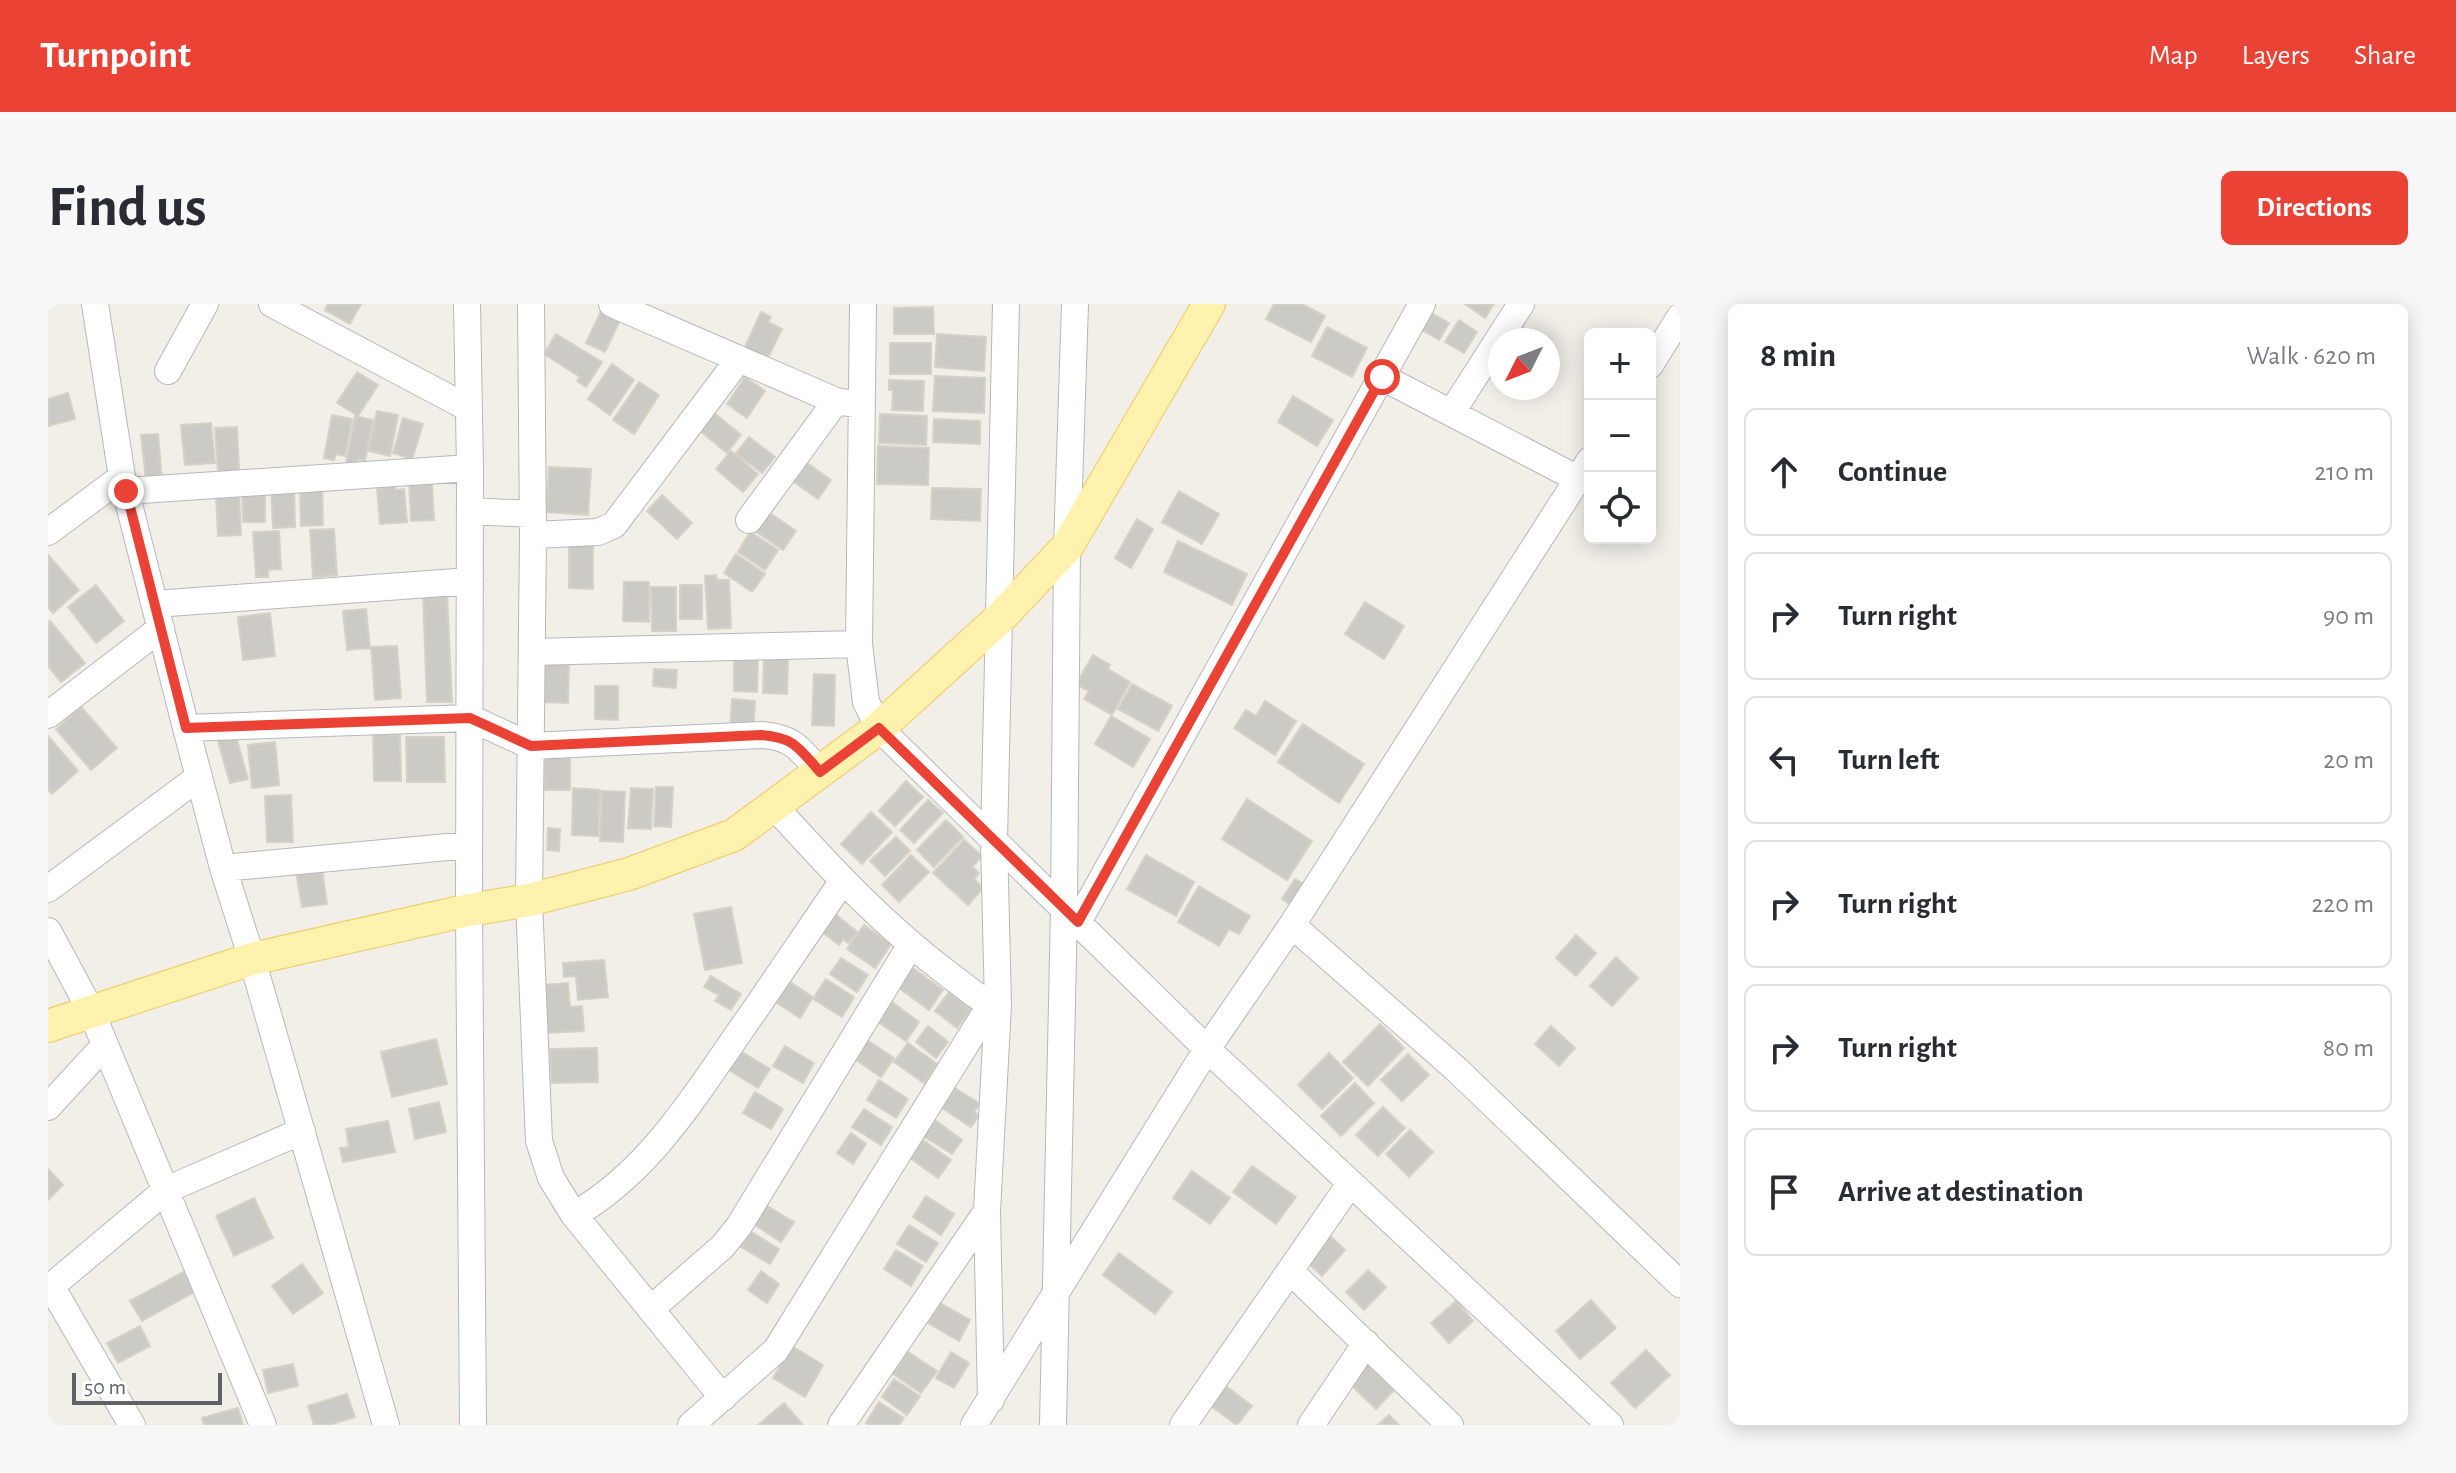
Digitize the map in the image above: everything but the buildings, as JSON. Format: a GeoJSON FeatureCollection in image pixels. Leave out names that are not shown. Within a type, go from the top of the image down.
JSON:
{"type":"FeatureCollection","features":[{"type":"Feature","properties":{"kind":"main road"},"geometry":{"type":"LineString","coordinates":[[48,1026],[252,959],[469,910],[529,900],[629,874],[734,835],[879,728],[1000,618],[1067,547],[1209,304]]}},
{"type":"Feature","properties":{"kind":"street"},"geometry":{"type":"LineString","coordinates":[[95,304],[124,484],[186,728],[223,868],[386,1425]]}},
{"type":"Feature","properties":{"kind":"street"},"geometry":{"type":"LineString","coordinates":[[168,371],[205,304]]}},
{"type":"Feature","properties":{"kind":"street"},"geometry":{"type":"LineString","coordinates":[[272,304],[468,408]]}},
{"type":"Feature","properties":{"kind":"street"},"geometry":{"type":"LineString","coordinates":[[467,304],[473,1425]]}},
{"type":"Feature","properties":{"kind":"street"},"geometry":{"type":"LineString","coordinates":[[531,304],[533,524],[529,900],[539,1141],[551,1178],[574,1215],[723,1398]]}},
{"type":"Feature","properties":{"kind":"street"},"geometry":{"type":"LineString","coordinates":[[612,304],[848,403]]}},
{"type":"Feature","properties":{"kind":"street"},"geometry":{"type":"LineString","coordinates":[[863,304],[848,403],[859,644],[866,702],[879,728],[1207,1049],[1610,1425]]}},
{"type":"Feature","properties":{"kind":"street"},"geometry":{"type":"LineString","coordinates":[[991,1400],[987,1211],[995,1005],[994,841],[1006,304]]}},
{"type":"Feature","properties":{"kind":"street"},"geometry":{"type":"LineString","coordinates":[[1053,1425],[1054,1298],[1071,915],[1067,547],[1075,304]]}},
{"type":"Feature","properties":{"kind":"street"},"geometry":{"type":"LineString","coordinates":[[1071,915],[1422,304]]}},
{"type":"Feature","properties":{"kind":"street"},"geometry":{"type":"LineString","coordinates":[[1452,412],[1521,304]]}},
{"type":"Feature","properties":{"kind":"street"},"geometry":{"type":"LineString","coordinates":[[1656,355],[1680,317]]}},
{"type":"Feature","properties":{"kind":"street"},"geometry":{"type":"LineString","coordinates":[[470,511],[533,524],[598,532],[614,525],[739,359]]}},
{"type":"Feature","properties":{"kind":"street"},"geometry":{"type":"LineString","coordinates":[[974,1425],[1207,1049],[1292,925],[1584,469],[1452,412],[1382,377]]}},
{"type":"Feature","properties":{"kind":"street"},"geometry":{"type":"LineString","coordinates":[[749,520],[848,403]]}},
{"type":"Feature","properties":{"kind":"street"},"geometry":{"type":"LineString","coordinates":[[48,532],[124,484],[470,468]]}},
{"type":"Feature","properties":{"kind":"street"},"geometry":{"type":"LineString","coordinates":[[48,715],[158,616],[470,581]]}},
{"type":"Feature","properties":{"kind":"street"},"geometry":{"type":"LineString","coordinates":[[532,652],[859,644]]}},
{"type":"Feature","properties":{"kind":"street"},"geometry":{"type":"LineString","coordinates":[[186,728],[470,718],[531,746],[761,735],[783,737],[798,747],[820,772]]}},
{"type":"Feature","properties":{"kind":"street"},"geometry":{"type":"LineString","coordinates":[[48,889],[199,777]]}},
{"type":"Feature","properties":{"kind":"street"},"geometry":{"type":"LineString","coordinates":[[774,806],[842,882],[910,946],[995,1005]]}},
{"type":"Feature","properties":{"kind":"street"},"geometry":{"type":"LineString","coordinates":[[223,868],[469,845]]}},
{"type":"Feature","properties":{"kind":"street"},"geometry":{"type":"LineString","coordinates":[[574,1215],[620,1183],[673,1127],[842,882]]}},
{"type":"Feature","properties":{"kind":"street"},"geometry":{"type":"LineString","coordinates":[[1292,925],[1447,1060],[1680,1284]]}},
{"type":"Feature","properties":{"kind":"street"},"geometry":{"type":"LineString","coordinates":[[48,931],[91,1011],[263,1425]]}},
{"type":"Feature","properties":{"kind":"street"},"geometry":{"type":"LineString","coordinates":[[652,1308],[723,1246],[739,1226],[910,946]]}},
{"type":"Feature","properties":{"kind":"street"},"geometry":{"type":"LineString","coordinates":[[691,1425],[769,1358],[782,1341],[995,1005]]}},
{"type":"Feature","properties":{"kind":"street"},"geometry":{"type":"LineString","coordinates":[[48,1107],[105,1045]]}},
{"type":"Feature","properties":{"kind":"street"},"geometry":{"type":"LineString","coordinates":[[132,1425],[50,1287],[166,1190],[302,1131]]}},
{"type":"Feature","properties":{"kind":"street"},"geometry":{"type":"LineString","coordinates":[[1183,1425],[1350,1184]]}},
{"type":"Feature","properties":{"kind":"street"},"geometry":{"type":"LineString","coordinates":[[841,1425],[987,1211]]}},
{"type":"Feature","properties":{"kind":"street"},"geometry":{"type":"LineString","coordinates":[[1290,1271],[1450,1425]]}},
{"type":"Feature","properties":{"kind":"street"},"geometry":{"type":"LineString","coordinates":[[1322,1420],[1366,1343]]}},
{"type":"Feature","properties":{"kind":"route"},"geometry":{"type":"LineString","coordinates":[[126,491],[186,728],[470,718],[531,746],[761,735],[783,737],[798,747],[820,772],[879,728],[1078,922],[1382,377]]}}]}
